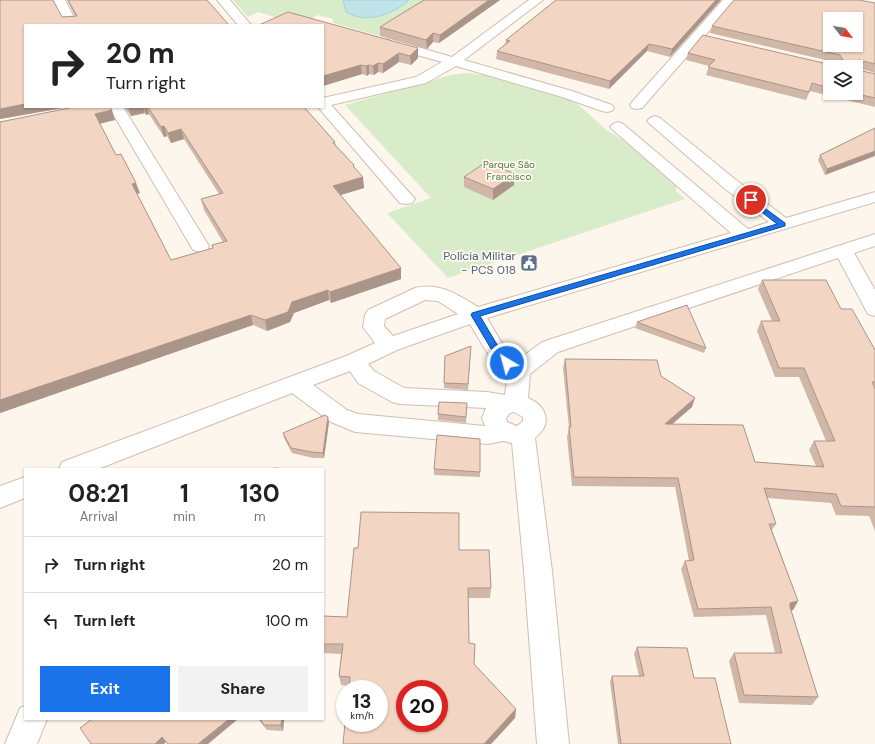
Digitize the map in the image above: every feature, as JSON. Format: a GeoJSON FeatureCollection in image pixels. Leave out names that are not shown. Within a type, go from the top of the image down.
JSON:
{"type":"FeatureCollection","features":[{"type":"Feature","properties":{"kind":"street"},"geometry":{"type":"LineString","coordinates":[[59,0],[71,24]]}},
{"type":"Feature","properties":{"kind":"street"},"geometry":{"type":"LineString","coordinates":[[223,0],[244,24]]}},
{"type":"Feature","properties":{"kind":"street"},"geometry":{"type":"LineString","coordinates":[[324,103],[422,80],[452,62],[537,0]]}},
{"type":"Feature","properties":{"kind":"street"},"geometry":{"type":"LineString","coordinates":[[637,105],[730,0]]}},
{"type":"Feature","properties":{"kind":"street"},"geometry":{"type":"LineString","coordinates":[[697,36],[712,39]]}},
{"type":"Feature","properties":{"kind":"street"},"geometry":{"type":"LineString","coordinates":[[374,39],[567,94],[607,108]]}},
{"type":"Feature","properties":{"kind":"street"},"geometry":{"type":"LineString","coordinates":[[324,104],[406,199]]}},
{"type":"Feature","properties":{"kind":"street"},"geometry":{"type":"LineString","coordinates":[[744,235],[618,127],[610,123],[605,118],[604,113],[607,108],[615,105],[637,105],[652,112],[656,116],[656,121],[730,184],[783,224]]}},
{"type":"Feature","properties":{"kind":"street"},"geometry":{"type":"LineString","coordinates":[[117,108],[200,246]]}},
{"type":"Feature","properties":{"kind":"street"},"geometry":{"type":"LineString","coordinates":[[618,127],[634,129],[648,127],[656,121]]}},
{"type":"Feature","properties":{"kind":"street"},"geometry":{"type":"LineString","coordinates":[[75,468],[354,361],[389,345],[475,315],[875,197]]}},
{"type":"Feature","properties":{"kind":"street"},"geometry":{"type":"LineString","coordinates":[[512,404],[519,372],[533,359],[550,347],[875,240]]}},
{"type":"Feature","properties":{"kind":"street"},"geometry":{"type":"LineString","coordinates":[[844,251],[875,309]]}},
{"type":"Feature","properties":{"kind":"street"},"geometry":{"type":"LineString","coordinates":[[389,345],[373,327],[375,315],[422,293],[443,295],[475,315],[496,350],[507,363],[519,372]]}},
{"type":"Feature","properties":{"kind":"street"},"geometry":{"type":"LineString","coordinates":[[295,384],[339,416],[355,423],[412,429],[488,434],[514,433],[530,430],[535,425],[536,418],[533,411],[526,406],[487,400],[412,398],[400,396],[366,377],[354,361]]}},
{"type":"Feature","properties":{"kind":"street"},"geometry":{"type":"LineString","coordinates":[[412,398],[420,409],[420,415],[412,429]]}},
{"type":"Feature","properties":{"kind":"street"},"geometry":{"type":"LineString","coordinates":[[512,404],[499,408],[495,414],[494,421],[498,427],[514,433]]}},
{"type":"Feature","properties":{"kind":"street"},"geometry":{"type":"LineString","coordinates":[[514,433],[538,571],[553,744]]}},
{"type":"Feature","properties":{"kind":"street"},"geometry":{"type":"LineString","coordinates":[[0,497],[24,487]]}},
{"type":"Feature","properties":{"kind":"street"},"geometry":{"type":"LineString","coordinates":[[21,744],[31,720]]}},
{"type":"Feature","properties":{"kind":"green space"},"geometry":{"type":"Polygon","coordinates":[[[233,0],[436,0],[380,36],[333,23],[333,19],[318,15],[302,24],[297,24],[258,12],[248,17],[233,0]]]}},
{"type":"Feature","properties":{"kind":"green space","name":"Parque São Francisco"},"geometry":{"type":"Polygon","coordinates":[[[467,73],[484,75],[569,100],[579,105],[605,129],[630,145],[676,184],[676,191],[685,199],[448,278],[387,213],[431,198],[345,105],[451,75],[467,73]]]}},
{"type":"Feature","properties":{"kind":"water"},"geometry":{"type":"Polygon","coordinates":[[[343,0],[409,0],[387,14],[362,17],[354,16],[346,12],[343,0]]]}},
{"type":"Feature","properties":{"kind":"building"},"geometry":{"type":"Polygon","coordinates":[[[0,0],[53,0],[62,17],[77,16],[68,0],[207,0],[228,24],[24,24],[24,104],[0,109],[0,0]]]}},
{"type":"Feature","properties":{"kind":"building"},"geometry":{"type":"Polygon","coordinates":[[[424,0],[489,0],[440,35],[433,33],[426,40],[380,27],[424,0]]]}},
{"type":"Feature","properties":{"kind":"building"},"geometry":{"type":"Polygon","coordinates":[[[556,0],[716,0],[672,49],[649,44],[610,81],[497,51],[510,41],[506,40],[556,0]]]}},
{"type":"Feature","properties":{"kind":"building"},"geometry":{"type":"Polygon","coordinates":[[[734,0],[859,0],[875,3],[875,64],[863,60],[843,60],[840,55],[827,52],[863,52],[863,12],[823,12],[823,51],[712,26],[734,0]]]}},
{"type":"Feature","properties":{"kind":"building"},"geometry":{"type":"Polygon","coordinates":[[[288,12],[418,48],[410,56],[399,53],[383,64],[378,63],[373,66],[361,65],[324,76],[324,24],[261,24],[288,12]]]}},
{"type":"Feature","properties":{"kind":"building"},"geometry":{"type":"Polygon","coordinates":[[[703,35],[823,63],[823,86],[812,83],[809,92],[708,67],[715,60],[688,53],[703,35]]]}},
{"type":"Feature","properties":{"kind":"building"},"geometry":{"type":"Polygon","coordinates":[[[863,71],[875,74],[875,98],[863,95],[863,71]]]}},
{"type":"Feature","properties":{"kind":"building"},"geometry":{"type":"Polygon","coordinates":[[[69,108],[111,108],[112,110],[95,114],[116,155],[121,154],[136,183],[132,184],[171,260],[213,248],[212,245],[227,241],[201,199],[223,193],[181,129],[168,133],[164,126],[161,127],[149,108],[305,108],[363,177],[333,186],[401,268],[330,292],[328,290],[292,302],[288,312],[265,320],[251,315],[0,400],[0,122],[69,108]]]}},
{"type":"Feature","properties":{"kind":"building"},"geometry":{"type":"Polygon","coordinates":[[[875,128],[875,151],[827,169],[820,155],[875,128]]]}},
{"type":"Feature","properties":{"kind":"building"},"geometry":{"type":"Polygon","coordinates":[[[486,162],[515,174],[493,189],[464,177],[486,162]]]}},
{"type":"Feature","properties":{"kind":"building"},"geometry":{"type":"Polygon","coordinates":[[[762,280],[826,280],[841,309],[852,309],[875,350],[875,382],[872,382],[875,389],[875,507],[841,506],[836,494],[764,488],[776,524],[769,524],[798,601],[790,603],[790,607],[818,697],[744,695],[734,653],[782,653],[771,607],[698,609],[685,561],[694,560],[678,478],[574,477],[565,359],[657,360],[661,376],[695,398],[665,424],[743,425],[755,462],[824,467],[814,441],[835,441],[804,368],[779,368],[761,321],[780,321],[762,280]]]}},
{"type":"Feature","properties":{"kind":"building"},"geometry":{"type":"Polygon","coordinates":[[[687,305],[706,348],[637,322],[687,305]]]}},
{"type":"Feature","properties":{"kind":"building"},"geometry":{"type":"Polygon","coordinates":[[[471,346],[468,384],[444,383],[445,356],[471,346]]]}},
{"type":"Feature","properties":{"kind":"building"},"geometry":{"type":"Polygon","coordinates":[[[439,402],[467,403],[466,417],[438,414],[439,402]]]}},
{"type":"Feature","properties":{"kind":"building"},"geometry":{"type":"Polygon","coordinates":[[[325,415],[328,417],[323,453],[291,448],[283,433],[325,415]]]}},
{"type":"Feature","properties":{"kind":"building"},"geometry":{"type":"Polygon","coordinates":[[[437,435],[480,439],[480,472],[434,469],[437,435]]]}},
{"type":"Feature","properties":{"kind":"building"},"geometry":{"type":"Polygon","coordinates":[[[361,512],[459,513],[459,550],[489,550],[491,588],[468,588],[469,643],[475,644],[474,664],[516,709],[484,744],[343,744],[344,732],[388,732],[388,680],[350,680],[350,677],[339,676],[343,644],[324,644],[324,616],[347,617],[354,548],[358,548],[361,512]]]}},
{"type":"Feature","properties":{"kind":"building"},"geometry":{"type":"Polygon","coordinates":[[[637,647],[687,648],[694,678],[715,678],[731,744],[621,744],[612,676],[644,676],[637,647]]]}},
{"type":"Feature","properties":{"kind":"building"},"geometry":{"type":"Polygon","coordinates":[[[91,720],[228,720],[198,744],[168,744],[162,737],[155,744],[91,744],[80,728],[91,720]]]}},
{"type":"Feature","properties":{"kind":"building"},"geometry":{"type":"Polygon","coordinates":[[[261,720],[282,720],[281,725],[264,725],[261,720]]]}},
{"type":"Feature","properties":{"kind":"place","name":"Polícia Militar - PCS 018"},"geometry":{"type":"Point","coordinates":[529,263]}},
{"type":"Feature","properties":{"kind":"route"},"geometry":{"type":"LineString","coordinates":[[507,363],[496,350],[475,315],[783,224],[751,200]]}}]}
